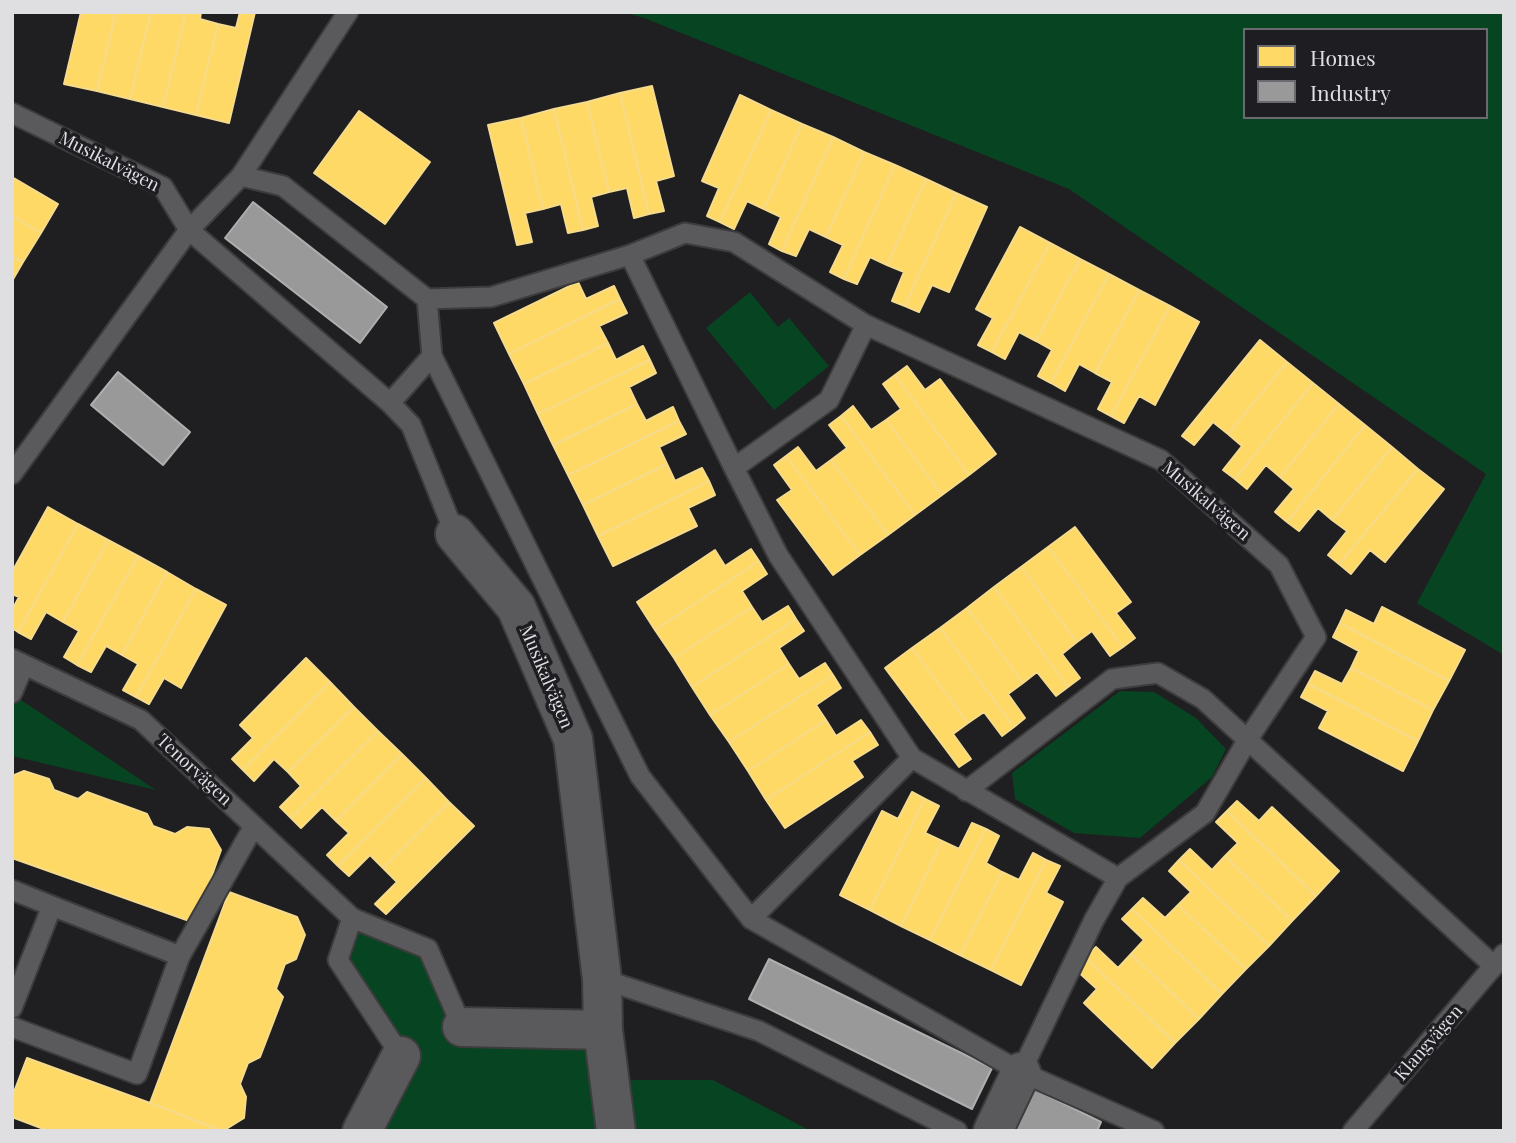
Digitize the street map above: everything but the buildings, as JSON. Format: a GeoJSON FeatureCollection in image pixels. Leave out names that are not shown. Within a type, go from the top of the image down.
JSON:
{"type":"FeatureCollection","features":[{"type":"Feature","properties":{"kind":"street","name":"Musikalvägen"},"geometry":{"type":"LineString","coordinates":[[455,534],[516,607],[573,739],[602,979],[603,1030],[615,1131]]}},
{"type":"Feature","properties":{"kind":"street"},"geometry":{"type":"LineString","coordinates":[[462,1027],[603,1030]]}},
{"type":"Feature","properties":{"kind":"street"},"geometry":{"type":"LineString","coordinates":[[362,1131],[401,1056]]}},
{"type":"Feature","properties":{"kind":"street"},"geometry":{"type":"LineString","coordinates":[[993,1131],[1021,1072]]}},
{"type":"Feature","properties":{"kind":"lane"},"geometry":{"type":"LineString","coordinates":[[12,474],[189,229],[242,176],[348,12]]}},
{"type":"Feature","properties":{"kind":"lane","name":"Musikalvägen"},"geometry":{"type":"LineString","coordinates":[[12,113],[163,187],[189,229],[390,403],[411,425],[455,534]]}},
{"type":"Feature","properties":{"kind":"lane"},"geometry":{"type":"LineString","coordinates":[[242,176],[282,186],[427,299],[432,356],[640,776],[751,919],[1021,1072],[1154,1131]]}},
{"type":"Feature","properties":{"kind":"lane","name":"Musikalvägen"},"geometry":{"type":"LineString","coordinates":[[427,299],[491,297],[630,255],[684,233],[734,242],[866,325],[1161,460],[1279,565],[1316,637],[1248,739],[1205,813],[1118,878],[1094,920],[1021,1072]]}},
{"type":"Feature","properties":{"kind":"lane"},"geometry":{"type":"LineString","coordinates":[[630,255],[778,555],[912,758],[1118,878]]}},
{"type":"Feature","properties":{"kind":"lane"},"geometry":{"type":"LineString","coordinates":[[734,468],[829,400],[866,325]]}},
{"type":"Feature","properties":{"kind":"lane"},"geometry":{"type":"LineString","coordinates":[[390,403],[432,356]]}},
{"type":"Feature","properties":{"kind":"lane"},"geometry":{"type":"LineString","coordinates":[[12,693],[18,662]]}},
{"type":"Feature","properties":{"kind":"lane","name":"Tenorvägen"},"geometry":{"type":"LineString","coordinates":[[18,662],[141,720],[352,918],[428,949],[462,1027]]}},
{"type":"Feature","properties":{"kind":"lane"},"geometry":{"type":"LineString","coordinates":[[966,791],[1112,678],[1158,673],[1203,699],[1499,960]]}},
{"type":"Feature","properties":{"kind":"lane"},"geometry":{"type":"LineString","coordinates":[[751,919],[912,758]]}},
{"type":"Feature","properties":{"kind":"lane"},"geometry":{"type":"LineString","coordinates":[[12,1027],[137,1074],[180,956],[254,826]]}},
{"type":"Feature","properties":{"kind":"lane"},"geometry":{"type":"LineString","coordinates":[[12,890],[180,956]]}},
{"type":"Feature","properties":{"kind":"lane"},"geometry":{"type":"LineString","coordinates":[[12,1007],[52,906]]}},
{"type":"Feature","properties":{"kind":"lane"},"geometry":{"type":"LineString","coordinates":[[352,918],[338,960],[401,1056]]}},
{"type":"Feature","properties":{"kind":"lane","name":"Klangvägen"},"geometry":{"type":"LineString","coordinates":[[1353,1131],[1499,960]]}},
{"type":"Feature","properties":{"kind":"lane"},"geometry":{"type":"LineString","coordinates":[[602,979],[759,1031],[957,1131]]}},
{"type":"Feature","properties":{"kind":"green space"},"geometry":{"type":"Polygon","coordinates":[[[623,12],[1504,12],[1504,655],[1417,603],[1486,474],[1069,189],[644,18],[623,12]]]}},
{"type":"Feature","properties":{"kind":"green space"},"geometry":{"type":"Polygon","coordinates":[[[750,292],[778,327],[789,318],[829,366],[774,410],[706,328],[750,292]]]}},
{"type":"Feature","properties":{"kind":"green space"},"geometry":{"type":"Polygon","coordinates":[[[1120,691],[1154,692],[1196,718],[1226,749],[1212,777],[1140,838],[1074,833],[1015,799],[1012,773],[1120,691]]]}},
{"type":"Feature","properties":{"kind":"green space"},"geometry":{"type":"Polygon","coordinates":[[[12,694],[156,790],[12,756],[12,694]]]}},
{"type":"Feature","properties":{"kind":"green space"},"geometry":{"type":"Polygon","coordinates":[[[352,918],[428,949],[462,1027],[603,1030],[610,1080],[713,1080],[811,1131],[362,1131],[401,1056],[338,960],[352,918]]]}}]}
